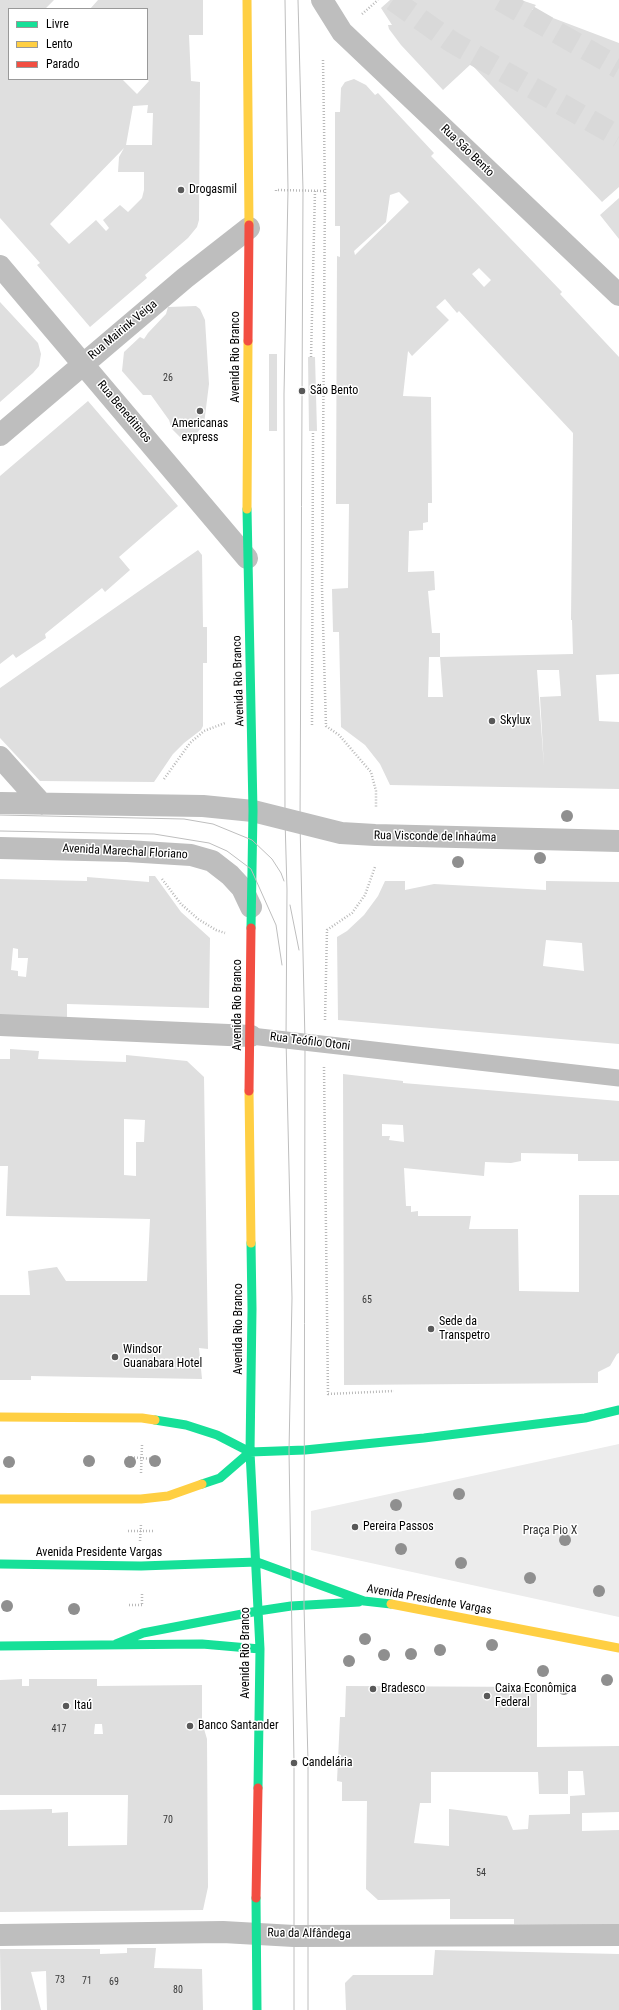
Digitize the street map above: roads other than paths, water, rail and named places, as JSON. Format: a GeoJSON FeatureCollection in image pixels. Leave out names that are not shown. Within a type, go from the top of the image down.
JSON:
{"type":"FeatureCollection","features":[{"type":"Feature","properties":{"kind":"main road","name":"Avenida Rio Branco"},"geometry":{"type":"LineString","coordinates":[[247,0],[249,228],[247,558],[253,811],[250,938],[249,1148],[252,1309],[250,1452],[260,1649],[256,1890],[257,2010]]}},
{"type":"Feature","properties":{"kind":"main road"},"geometry":{"type":"LineString","coordinates":[[0,1417],[142,1418],[186,1424],[217,1435],[250,1452],[305,1450],[424,1438],[585,1418],[619,1410]]}},
{"type":"Feature","properties":{"kind":"main road"},"geometry":{"type":"LineString","coordinates":[[0,1499],[141,1499],[168,1496],[220,1478],[250,1452]]}},
{"type":"Feature","properties":{"kind":"main road","name":"Avenida Presidente Vargas"},"geometry":{"type":"LineString","coordinates":[[0,1564],[141,1566],[256,1562],[305,1578],[364,1601],[391,1604],[619,1648]]}},
{"type":"Feature","properties":{"kind":"main road"},"geometry":{"type":"LineString","coordinates":[[116,1644],[142,1633],[258,1611],[364,1601]]}},
{"type":"Feature","properties":{"kind":"main road"},"geometry":{"type":"LineString","coordinates":[[0,1646],[202,1644],[260,1649]]}},
{"type":"Feature","properties":{"kind":"street","name":"Rua São Bento"},"geometry":{"type":"LineString","coordinates":[[322,0],[342,32],[619,295]]}},
{"type":"Feature","properties":{"kind":"street","name":"Rua Mairink Veiga"},"geometry":{"type":"LineString","coordinates":[[0,435],[185,278],[249,228]]}},
{"type":"Feature","properties":{"kind":"street","name":"Rua Beneditinos"},"geometry":{"type":"LineString","coordinates":[[0,266],[247,558]]}},
{"type":"Feature","properties":{"kind":"street"},"geometry":{"type":"LineString","coordinates":[[0,757],[42,804]]}},
{"type":"Feature","properties":{"kind":"street"},"geometry":{"type":"LineString","coordinates":[[0,803],[203,806],[253,811]]}},
{"type":"Feature","properties":{"kind":"street","name":"Rua Visconde de Inhaúma"},"geometry":{"type":"LineString","coordinates":[[253,811],[341,833],[619,841]]}},
{"type":"Feature","properties":{"kind":"street","name":"Avenida Marechal Floriano"},"geometry":{"type":"LineString","coordinates":[[0,848],[127,851],[191,855],[212,861],[230,875],[242,888],[251,906]]}},
{"type":"Feature","properties":{"kind":"street","name":"Rua Teófilo Otoni"},"geometry":{"type":"LineString","coordinates":[[0,1025],[250,1036]]}},
{"type":"Feature","properties":{"kind":"street","name":"Rua da Alfândega"},"geometry":{"type":"LineString","coordinates":[[0,1935],[223,1932],[294,1936],[619,1935]]}},
{"type":"Feature","properties":{"kind":"lane","name":"Rua Teófilo Otoni"},"geometry":{"type":"LineString","coordinates":[[250,1036],[324,1043],[619,1078]]}},
{"type":"Feature","properties":{"kind":"tunnel"},"geometry":{"type":"LineString","coordinates":[[393,0],[452,42],[619,137]]}},
{"type":"Feature","properties":{"kind":"tunnel"},"geometry":{"type":"LineString","coordinates":[[500,0],[619,68]]}},
{"type":"Feature","properties":{"kind":"tram line"},"geometry":{"type":"LineString","coordinates":[[285,0],[288,190],[284,394],[285,819],[287,890],[286,1039],[292,1298],[289,1451],[294,1763],[294,2010]]}},
{"type":"Feature","properties":{"kind":"tram line"},"geometry":{"type":"LineString","coordinates":[[298,0],[303,190],[300,823],[305,1041],[304,1606],[308,1762],[308,2010]]}},
{"type":"Feature","properties":{"kind":"tram line"},"geometry":{"type":"LineString","coordinates":[[0,815],[184,819],[213,824],[252,840],[272,859],[284,881]]}},
{"type":"Feature","properties":{"kind":"tram line"},"geometry":{"type":"LineString","coordinates":[[0,831],[154,834],[209,843],[227,851],[251,869],[276,925],[282,965]]}},
{"type":"Feature","properties":{"kind":"tram line"},"geometry":{"type":"LineString","coordinates":[[290,905],[299,950]]}},
{"type":"Feature","properties":{"kind":"place","name":"Drogasmil"},"geometry":{"type":"Point","coordinates":[181,190]}},
{"type":"Feature","properties":{"kind":"place","name":"São Bento"},"geometry":{"type":"Point","coordinates":[302,391]}},
{"type":"Feature","properties":{"kind":"place","name":"Americanas express"},"geometry":{"type":"Point","coordinates":[200,411]}},
{"type":"Feature","properties":{"kind":"place","name":"Skylux"},"geometry":{"type":"Point","coordinates":[492,721]}},
{"type":"Feature","properties":{"kind":"place","name":"Sede da Transpetro"},"geometry":{"type":"Point","coordinates":[431,1329]}},
{"type":"Feature","properties":{"kind":"place","name":"Windsor Guanabara Hotel"},"geometry":{"type":"Point","coordinates":[115,1357]}},
{"type":"Feature","properties":{"kind":"place","name":"Pereira Passos"},"geometry":{"type":"Point","coordinates":[355,1527]}},
{"type":"Feature","properties":{"kind":"place","name":"Bradesco"},"geometry":{"type":"Point","coordinates":[373,1689]}},
{"type":"Feature","properties":{"kind":"place","name":"Caixa Econômica Federal"},"geometry":{"type":"Point","coordinates":[487,1696]}},
{"type":"Feature","properties":{"kind":"place","name":"Itaú"},"geometry":{"type":"Point","coordinates":[66,1706]}},
{"type":"Feature","properties":{"kind":"place","name":"Banco Santander"},"geometry":{"type":"Point","coordinates":[190,1726]}},
{"type":"Feature","properties":{"kind":"place","name":"Candelária"},"geometry":{"type":"Point","coordinates":[294,1763]}},
{"type":"Feature","properties":{"kind":"park label","name":"Praça Pio X"},"geometry":{"type":"Point","coordinates":[550,1531]}}]}
